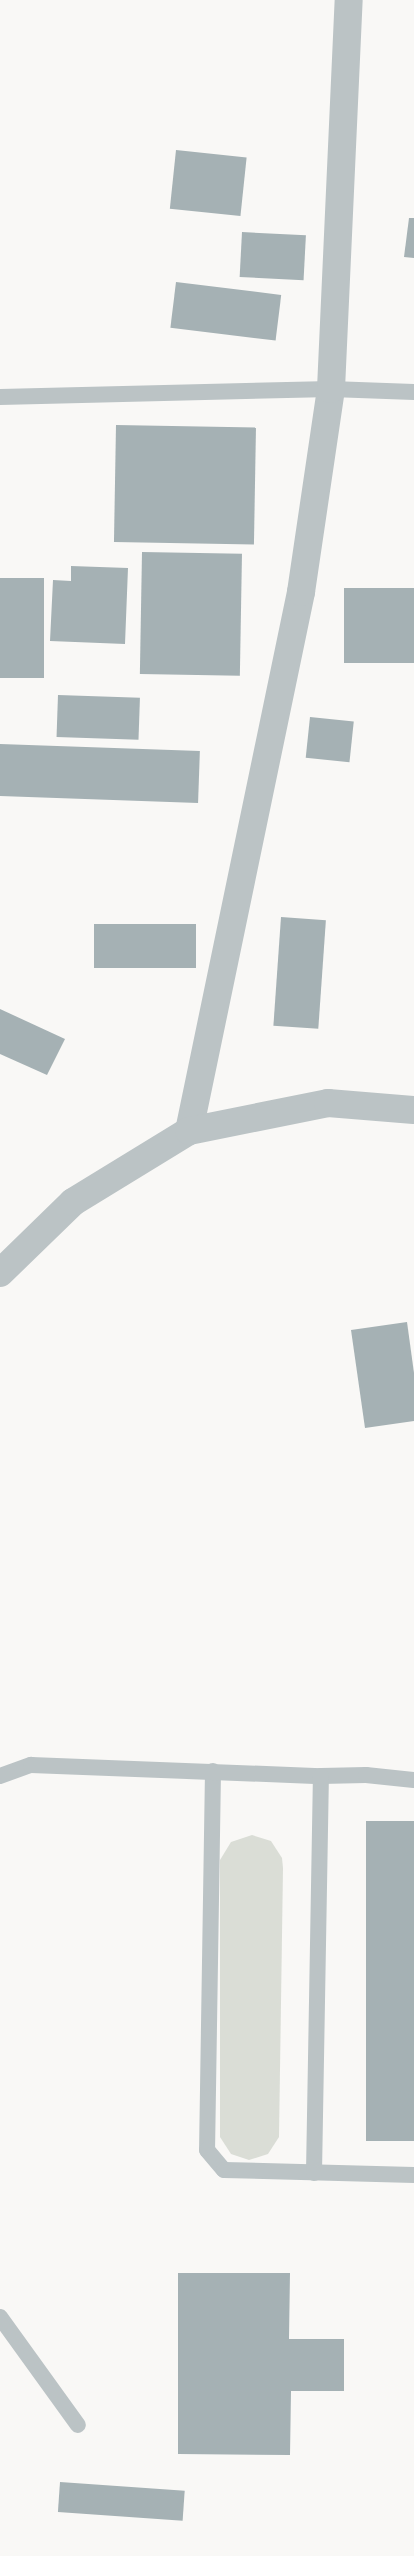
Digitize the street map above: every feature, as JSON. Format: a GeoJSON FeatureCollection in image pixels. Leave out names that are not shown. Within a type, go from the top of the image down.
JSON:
{"type":"FeatureCollection","features":[{"type":"Feature","properties":{"kind":"street"},"geometry":{"type":"LineString","coordinates":[[189,1131],[301,592],[331,389],[349,0]]}},
{"type":"Feature","properties":{"kind":"street"},"geometry":{"type":"LineString","coordinates":[[0,1273],[73,1202],[189,1131],[328,1103],[414,1110]]}},
{"type":"Feature","properties":{"kind":"lane"},"geometry":{"type":"LineString","coordinates":[[0,397],[331,389],[414,392]]}},
{"type":"Feature","properties":{"kind":"lane"},"geometry":{"type":"LineString","coordinates":[[0,1776],[31,1765],[321,1776],[366,1775],[414,1780]]}},
{"type":"Feature","properties":{"kind":"lane"},"geometry":{"type":"LineString","coordinates":[[213,1771],[207,2150],[224,2170],[314,2174],[414,2175]]}},
{"type":"Feature","properties":{"kind":"lane"},"geometry":{"type":"LineString","coordinates":[[314,2174],[321,1776]]}},
{"type":"Feature","properties":{"kind":"lane"},"geometry":{"type":"LineString","coordinates":[[0,2317],[78,2425]]}},
{"type":"Feature","properties":{"kind":"shaded area"},"geometry":{"type":"Polygon","coordinates":[[[252,1835],[271,1841],[282,1858],[283,1868],[279,2137],[268,2154],[249,2160],[231,2154],[220,2137],[220,1860],[231,1842],[252,1835]]]}},
{"type":"Feature","properties":{"kind":"building"},"geometry":{"type":"Polygon","coordinates":[[[176,150],[247,157],[240,216],[170,209],[176,150]]]}},
{"type":"Feature","properties":{"kind":"building"},"geometry":{"type":"Polygon","coordinates":[[[409,218],[414,218],[414,258],[404,257],[409,218]]]}},
{"type":"Feature","properties":{"kind":"building"},"geometry":{"type":"Polygon","coordinates":[[[242,232],[306,235],[304,280],[240,277],[242,232]]]}},
{"type":"Feature","properties":{"kind":"building"},"geometry":{"type":"Polygon","coordinates":[[[176,282],[281,295],[276,341],[170,328],[176,282]]]}},
{"type":"Feature","properties":{"kind":"building"},"geometry":{"type":"Polygon","coordinates":[[[116,425],[256,427],[254,544],[114,542],[116,425]]]}},
{"type":"Feature","properties":{"kind":"building"},"geometry":{"type":"Polygon","coordinates":[[[142,552],[242,554],[240,676],[140,674],[142,552]]]}},
{"type":"Feature","properties":{"kind":"building"},"geometry":{"type":"Polygon","coordinates":[[[71,566],[128,568],[125,644],[50,641],[53,580],[71,581],[71,566]]]}},
{"type":"Feature","properties":{"kind":"building"},"geometry":{"type":"Polygon","coordinates":[[[0,578],[44,578],[44,678],[0,678],[0,578]]]}},
{"type":"Feature","properties":{"kind":"building"},"geometry":{"type":"Polygon","coordinates":[[[344,588],[414,588],[414,663],[344,663],[344,588]]]}},
{"type":"Feature","properties":{"kind":"building"},"geometry":{"type":"Polygon","coordinates":[[[58,695],[140,698],[138,740],[57,737],[58,695]]]}},
{"type":"Feature","properties":{"kind":"building"},"geometry":{"type":"Polygon","coordinates":[[[310,717],[354,722],[349,762],[306,758],[310,717]]]}},
{"type":"Feature","properties":{"kind":"building"},"geometry":{"type":"Polygon","coordinates":[[[0,744],[200,751],[198,803],[0,796],[0,744]]]}},
{"type":"Feature","properties":{"kind":"building"},"geometry":{"type":"Polygon","coordinates":[[[281,917],[326,920],[318,1029],[273,1026],[281,917]]]}},
{"type":"Feature","properties":{"kind":"building"},"geometry":{"type":"Polygon","coordinates":[[[94,924],[196,924],[196,968],[94,968],[94,924]]]}},
{"type":"Feature","properties":{"kind":"building"},"geometry":{"type":"Polygon","coordinates":[[[0,1009],[65,1039],[47,1075],[0,1054],[0,1009]]]}},
{"type":"Feature","properties":{"kind":"building"},"geometry":{"type":"Polygon","coordinates":[[[407,1322],[414,1373],[414,1421],[365,1428],[351,1330],[407,1322]]]}},
{"type":"Feature","properties":{"kind":"building"},"geometry":{"type":"Polygon","coordinates":[[[366,1821],[414,1821],[414,2141],[366,2141],[366,1821]]]}},
{"type":"Feature","properties":{"kind":"building"},"geometry":{"type":"Polygon","coordinates":[[[178,2273],[290,2273],[289,2339],[344,2339],[344,2391],[291,2391],[290,2455],[178,2454],[178,2273]]]}},
{"type":"Feature","properties":{"kind":"building"},"geometry":{"type":"Polygon","coordinates":[[[60,2482],[185,2491],[183,2521],[58,2512],[60,2482]]]}}]}
